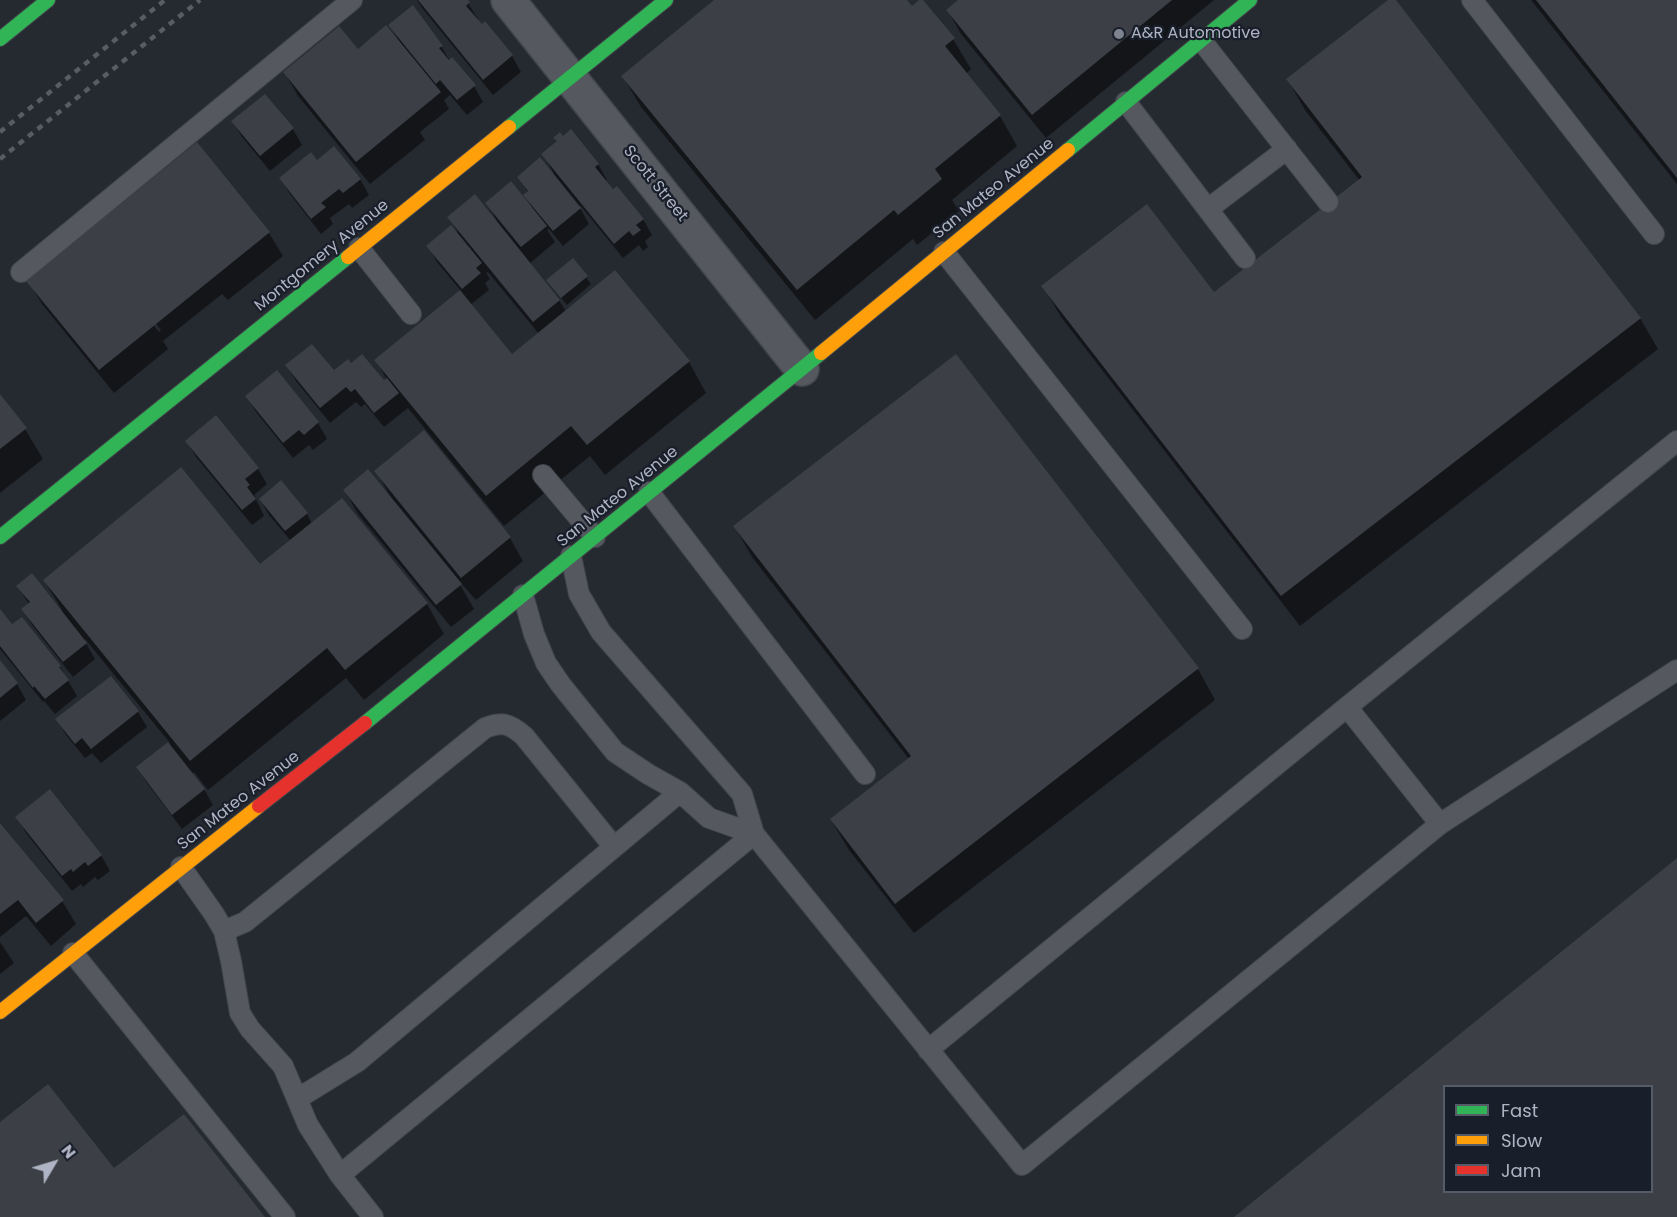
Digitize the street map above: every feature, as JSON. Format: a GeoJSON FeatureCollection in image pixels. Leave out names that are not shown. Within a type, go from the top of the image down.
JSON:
{"type":"FeatureCollection","features":[{"type":"Feature","properties":{"kind":"main road","name":"Montgomery Avenue"},"geometry":{"type":"LineString","coordinates":[[0,537],[666,0]]}},
{"type":"Feature","properties":{"kind":"main road","name":"San Mateo Avenue"},"geometry":{"type":"LineString","coordinates":[[0,1012],[417,682],[1250,0]]}},
{"type":"Feature","properties":{"kind":"main road"},"geometry":{"type":"LineString","coordinates":[[0,39],[34,4]]}},
{"type":"Feature","properties":{"kind":"street","name":"Scott Street"},"geometry":{"type":"LineString","coordinates":[[508,0],[802,369]]}},
{"type":"Feature","properties":{"kind":"lane"},"geometry":{"type":"LineString","coordinates":[[21,272],[352,0]]}},
{"type":"Feature","properties":{"kind":"lane"},"geometry":{"type":"LineString","coordinates":[[1472,0],[1654,234]]}},
{"type":"Feature","properties":{"kind":"lane"},"geometry":{"type":"LineString","coordinates":[[1201,40],[1328,202]]}},
{"type":"Feature","properties":{"kind":"lane"},"geometry":{"type":"LineString","coordinates":[[1126,102],[1245,258]]}},
{"type":"Feature","properties":{"kind":"lane"},"geometry":{"type":"LineString","coordinates":[[1209,209],[1287,149]]}},
{"type":"Feature","properties":{"kind":"lane"},"geometry":{"type":"LineString","coordinates":[[358,248],[411,314]]}},
{"type":"Feature","properties":{"kind":"lane"},"geometry":{"type":"LineString","coordinates":[[944,252],[1242,629]]}},
{"type":"Feature","properties":{"kind":"lane"},"geometry":{"type":"LineString","coordinates":[[928,1050],[1677,441]]}},
{"type":"Feature","properties":{"kind":"lane"},"geometry":{"type":"LineString","coordinates":[[543,475],[595,537]]}},
{"type":"Feature","properties":{"kind":"lane"},"geometry":{"type":"LineString","coordinates":[[649,492],[865,774]]}},
{"type":"Feature","properties":{"kind":"lane"},"geometry":{"type":"LineString","coordinates":[[571,556],[579,594],[601,632],[742,794],[753,834],[1022,1165],[1440,824],[1677,670]]}},
{"type":"Feature","properties":{"kind":"lane"},"geometry":{"type":"LineString","coordinates":[[523,595],[534,634],[546,663],[615,752],[680,792],[709,818],[753,834]]}},
{"type":"Feature","properties":{"kind":"lane"},"geometry":{"type":"LineString","coordinates":[[1347,707],[1440,824]]}},
{"type":"Feature","properties":{"kind":"lane"},"geometry":{"type":"LineString","coordinates":[[224,931],[245,922],[485,728],[496,724],[512,726],[524,736],[614,847]]}},
{"type":"Feature","properties":{"kind":"lane"},"geometry":{"type":"LineString","coordinates":[[297,1099],[357,1062],[680,792]]}},
{"type":"Feature","properties":{"kind":"lane"},"geometry":{"type":"LineString","coordinates":[[340,1175],[753,834]]}},
{"type":"Feature","properties":{"kind":"lane"},"geometry":{"type":"LineString","coordinates":[[181,867],[224,931],[240,1013],[250,1029],[283,1066],[308,1125],[340,1175],[373,1217]]}},
{"type":"Feature","properties":{"kind":"lane"},"geometry":{"type":"LineString","coordinates":[[73,953],[285,1217]]}},
{"type":"Feature","properties":{"kind":"building"},"geometry":{"type":"Polygon","coordinates":[[[418,0],[468,0],[470,2],[466,6],[482,24],[485,21],[513,55],[483,80],[418,0]]]}},
{"type":"Feature","properties":{"kind":"building"},"geometry":{"type":"Polygon","coordinates":[[[714,0],[907,0],[912,6],[919,0],[923,0],[955,38],[945,46],[1001,115],[935,169],[942,179],[898,215],[894,210],[797,290],[621,76],[714,0]]]}},
{"type":"Feature","properties":{"kind":"building"},"geometry":{"type":"Polygon","coordinates":[[[958,0],[1172,0],[1032,115],[946,10],[958,0]]]}},
{"type":"Feature","properties":{"kind":"building"},"geometry":{"type":"Polygon","coordinates":[[[1388,0],[1396,0],[1641,318],[1281,596],[1041,286],[1147,204],[1214,292],[1362,177],[1286,79],[1388,0]]]}},
{"type":"Feature","properties":{"kind":"building"},"geometry":{"type":"Polygon","coordinates":[[[1536,0],[1677,0],[1677,178],[1536,0]]]}},
{"type":"Feature","properties":{"kind":"building"},"geometry":{"type":"Polygon","coordinates":[[[413,5],[443,46],[439,48],[449,60],[452,57],[476,85],[457,100],[440,80],[436,84],[388,25],[413,5]]]}},
{"type":"Feature","properties":{"kind":"building"},"geometry":{"type":"Polygon","coordinates":[[[386,25],[441,92],[356,162],[283,72],[339,26],[358,49],[386,25]]]}},
{"type":"Feature","properties":{"kind":"building"},"geometry":{"type":"Polygon","coordinates":[[[265,94],[294,128],[260,156],[231,121],[265,94]]]}},
{"type":"Feature","properties":{"kind":"building"},"geometry":{"type":"Polygon","coordinates":[[[571,129],[599,164],[595,167],[613,189],[617,186],[644,219],[636,225],[641,230],[633,236],[629,231],[614,244],[541,154],[557,141],[553,138],[560,132],[563,136],[571,129]]]}},
{"type":"Feature","properties":{"kind":"building"},"geometry":{"type":"Polygon","coordinates":[[[197,142],[270,232],[99,370],[26,281],[197,142]]]}},
{"type":"Feature","properties":{"kind":"building"},"geometry":{"type":"Polygon","coordinates":[[[334,146],[361,179],[343,193],[339,189],[321,203],[326,207],[311,219],[279,178],[311,152],[317,160],[334,146]]]}},
{"type":"Feature","properties":{"kind":"building"},"geometry":{"type":"Polygon","coordinates":[[[540,157],[581,208],[553,231],[523,195],[528,191],[517,177],[540,157]]]}},
{"type":"Feature","properties":{"kind":"building"},"geometry":{"type":"Polygon","coordinates":[[[511,181],[547,226],[521,247],[485,203],[511,181]]]}},
{"type":"Feature","properties":{"kind":"building"},"geometry":{"type":"Polygon","coordinates":[[[475,194],[560,300],[533,322],[447,217],[475,194]]]}},
{"type":"Feature","properties":{"kind":"building"},"geometry":{"type":"Polygon","coordinates":[[[451,225],[482,263],[476,268],[481,273],[462,289],[426,246],[451,225]]]}},
{"type":"Feature","properties":{"kind":"building"},"geometry":{"type":"Polygon","coordinates":[[[573,258],[588,276],[561,298],[546,280],[573,258]]]}},
{"type":"Feature","properties":{"kind":"building"},"geometry":{"type":"Polygon","coordinates":[[[615,270],[690,361],[587,445],[571,426],[486,496],[374,360],[460,290],[512,354],[615,270]]]}},
{"type":"Feature","properties":{"kind":"building"},"geometry":{"type":"Polygon","coordinates":[[[312,344],[334,370],[348,359],[351,363],[362,354],[384,380],[387,378],[399,393],[374,413],[355,389],[351,392],[346,387],[320,408],[285,365],[312,344]]]}},
{"type":"Feature","properties":{"kind":"building"},"geometry":{"type":"Polygon","coordinates":[[[956,354],[1199,668],[895,904],[830,819],[911,756],[733,526],[956,354]]]}},
{"type":"Feature","properties":{"kind":"building"},"geometry":{"type":"Polygon","coordinates":[[[277,370],[319,422],[304,435],[299,430],[283,443],[245,396],[277,370]]]}},
{"type":"Feature","properties":{"kind":"building"},"geometry":{"type":"Polygon","coordinates":[[[0,394],[27,428],[0,449],[0,394]]]}},
{"type":"Feature","properties":{"kind":"building"},"geometry":{"type":"Polygon","coordinates":[[[216,415],[259,468],[245,479],[250,485],[247,487],[256,499],[242,510],[185,441],[216,415]]]}},
{"type":"Feature","properties":{"kind":"building"},"geometry":{"type":"Polygon","coordinates":[[[424,430],[511,537],[461,578],[374,471],[424,430]]]}},
{"type":"Feature","properties":{"kind":"building"},"geometry":{"type":"Polygon","coordinates":[[[181,467],[260,564],[342,498],[428,603],[345,670],[327,648],[190,761],[43,580],[181,467]]]}},
{"type":"Feature","properties":{"kind":"building"},"geometry":{"type":"Polygon","coordinates":[[[368,469],[462,584],[436,605],[343,490],[368,469]]]}},
{"type":"Feature","properties":{"kind":"building"},"geometry":{"type":"Polygon","coordinates":[[[281,480],[308,513],[285,531],[259,499],[281,480]]]}},
{"type":"Feature","properties":{"kind":"building"},"geometry":{"type":"Polygon","coordinates":[[[32,573],[87,643],[63,662],[21,609],[30,602],[16,586],[32,573]]]}},
{"type":"Feature","properties":{"kind":"building"},"geometry":{"type":"Polygon","coordinates":[[[0,609],[12,624],[22,617],[61,666],[59,667],[69,680],[45,699],[34,686],[33,688],[0,646],[0,609]]]}},
{"type":"Feature","properties":{"kind":"building"},"geometry":{"type":"Polygon","coordinates":[[[0,660],[18,683],[0,698],[0,660]]]}},
{"type":"Feature","properties":{"kind":"building"},"geometry":{"type":"Polygon","coordinates":[[[111,676],[139,711],[91,749],[82,738],[75,744],[55,719],[111,676]]]}},
{"type":"Feature","properties":{"kind":"building"},"geometry":{"type":"Polygon","coordinates":[[[168,742],[205,789],[172,815],[136,767],[168,742]]]}},
{"type":"Feature","properties":{"kind":"building"},"geometry":{"type":"Polygon","coordinates":[[[50,789],[102,855],[88,866],[85,862],[73,872],[71,869],[62,876],[15,817],[50,789]]]}},
{"type":"Feature","properties":{"kind":"building"},"geometry":{"type":"Polygon","coordinates":[[[0,823],[64,900],[36,923],[18,900],[0,914],[0,823]]]}},
{"type":"Feature","properties":{"kind":"building"},"geometry":{"type":"Polygon","coordinates":[[[1677,858],[1677,1217],[1234,1217],[1677,858]]]}},
{"type":"Feature","properties":{"kind":"building"},"geometry":{"type":"Polygon","coordinates":[[[48,1084],[114,1168],[184,1114],[265,1217],[0,1217],[0,1122],[48,1084]]]}},
{"type":"Feature","properties":{"kind":"railway"},"geometry":{"type":"LineString","coordinates":[[0,132],[165,0]]}},
{"type":"Feature","properties":{"kind":"railway"},"geometry":{"type":"LineString","coordinates":[[0,159],[200,0]]}},
{"type":"Feature","properties":{"kind":"traffic: fast"},"geometry":{"type":"LineString","coordinates":[[0,39],[48,0]]}},
{"type":"Feature","properties":{"kind":"traffic: fast"},"geometry":{"type":"LineString","coordinates":[[509,127],[666,0]]}},
{"type":"Feature","properties":{"kind":"traffic: fast"},"geometry":{"type":"LineString","coordinates":[[1068,150],[1250,0]]}},
{"type":"Feature","properties":{"kind":"traffic: fast"},"geometry":{"type":"LineString","coordinates":[[0,537],[348,257]]}},
{"type":"Feature","properties":{"kind":"traffic: fast"},"geometry":{"type":"LineString","coordinates":[[365,723],[821,353]]}},
{"type":"Feature","properties":{"kind":"traffic: slow"},"geometry":{"type":"LineString","coordinates":[[348,257],[509,127]]}},
{"type":"Feature","properties":{"kind":"traffic: slow"},"geometry":{"type":"LineString","coordinates":[[821,353],[1068,150]]}},
{"type":"Feature","properties":{"kind":"traffic: slow"},"geometry":{"type":"LineString","coordinates":[[0,1012],[259,806]]}},
{"type":"Feature","properties":{"kind":"traffic: jam"},"geometry":{"type":"LineString","coordinates":[[259,806],[365,723]]}},
{"type":"Feature","properties":{"kind":"place","name":"A&R Automotive"},"geometry":{"type":"Point","coordinates":[1119,34]}}]}
